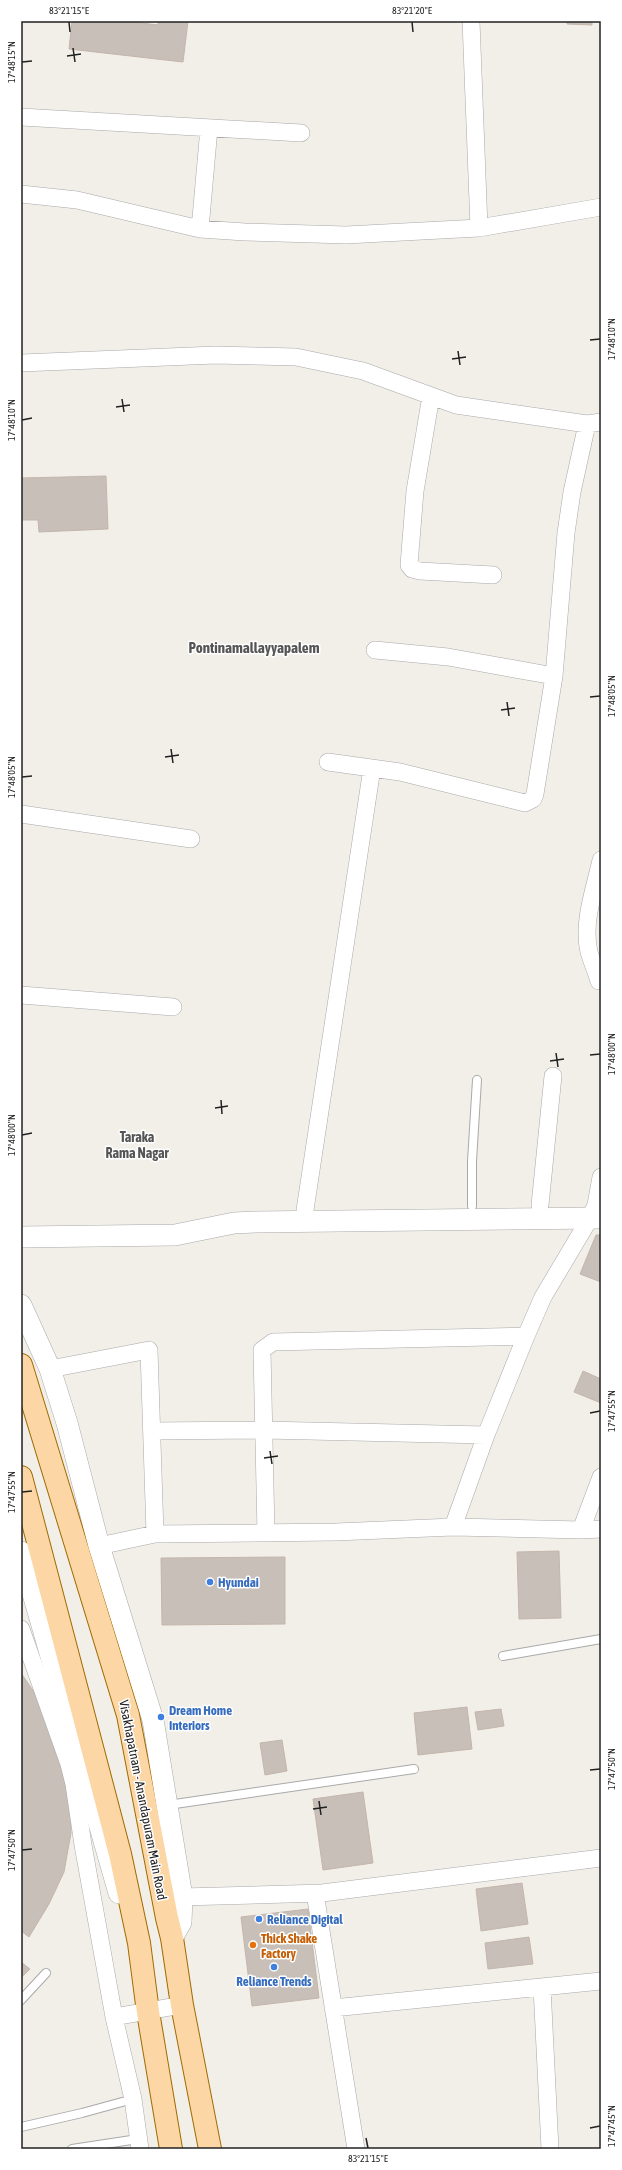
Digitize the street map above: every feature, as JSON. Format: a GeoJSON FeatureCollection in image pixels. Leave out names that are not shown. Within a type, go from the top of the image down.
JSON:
{"type":"FeatureCollection","features":[{"type":"Feature","properties":{"kind":"main road","name":"Visakhapatnam - Anandapuram Main Road"},"geometry":{"type":"LineString","coordinates":[[21,1365],[128,1715],[172,1938],[182,2005],[210,2149]]}},
{"type":"Feature","properties":{"kind":"main road"},"geometry":{"type":"LineString","coordinates":[[21,1477],[120,1854],[139,1943],[148,2012],[171,2149]]}},
{"type":"Feature","properties":{"kind":"street"},"geometry":{"type":"LineString","coordinates":[[471,21],[479,228]]}},
{"type":"Feature","properties":{"kind":"street"},"geometry":{"type":"LineString","coordinates":[[21,117],[301,133]]}},
{"type":"Feature","properties":{"kind":"street"},"geometry":{"type":"LineString","coordinates":[[200,229],[210,128]]}},
{"type":"Feature","properties":{"kind":"street"},"geometry":{"type":"LineString","coordinates":[[21,194],[77,200],[200,229],[346,235],[479,228],[601,207]]}},
{"type":"Feature","properties":{"kind":"street"},"geometry":{"type":"LineString","coordinates":[[21,363],[216,355],[296,357],[363,371],[456,405],[594,423],[572,492],[566,533],[554,676],[535,794],[532,800],[525,803],[400,772],[328,762]]}},
{"type":"Feature","properties":{"kind":"street"},"geometry":{"type":"LineString","coordinates":[[431,396],[415,491],[409,564],[412,569],[420,571],[493,575]]}},
{"type":"Feature","properties":{"kind":"street"},"geometry":{"type":"LineString","coordinates":[[375,650],[448,657],[554,676]]}},
{"type":"Feature","properties":{"kind":"street"},"geometry":{"type":"LineString","coordinates":[[305,1210],[372,768]]}},
{"type":"Feature","properties":{"kind":"street"},"geometry":{"type":"LineString","coordinates":[[21,814],[191,840]]}},
{"type":"Feature","properties":{"kind":"street"},"geometry":{"type":"LineString","coordinates":[[600,984],[589,951],[587,932],[589,914],[601,860]]}},
{"type":"Feature","properties":{"kind":"street"},"geometry":{"type":"LineString","coordinates":[[21,995],[173,1007]]}},
{"type":"Feature","properties":{"kind":"street"},"geometry":{"type":"LineString","coordinates":[[540,1205],[553,1076]]}},
{"type":"Feature","properties":{"kind":"street"},"geometry":{"type":"LineString","coordinates":[[453,1527],[486,1435],[543,1298],[597,1211],[601,1177]]}},
{"type":"Feature","properties":{"kind":"street"},"geometry":{"type":"LineString","coordinates":[[21,1225],[170,1222],[237,1210],[540,1205],[597,1211]]}},
{"type":"Feature","properties":{"kind":"street"},"geometry":{"type":"LineString","coordinates":[[21,1237],[175,1235],[234,1223],[597,1211]]}},
{"type":"Feature","properties":{"kind":"street"},"geometry":{"type":"LineString","coordinates":[[21,1305],[50,1369],[67,1423],[99,1546],[153,1720],[182,1896],[181,1922],[172,1938]]}},
{"type":"Feature","properties":{"kind":"street"},"geometry":{"type":"LineString","coordinates":[[266,1533],[262,1350],[273,1342],[526,1336]]}},
{"type":"Feature","properties":{"kind":"street"},"geometry":{"type":"LineString","coordinates":[[50,1369],[149,1350],[153,1431],[155,1534]]}},
{"type":"Feature","properties":{"kind":"street"},"geometry":{"type":"LineString","coordinates":[[153,1431],[264,1430],[486,1435]]}},
{"type":"Feature","properties":{"kind":"street"},"geometry":{"type":"LineString","coordinates":[[581,1530],[601,1476]]}},
{"type":"Feature","properties":{"kind":"street"},"geometry":{"type":"LineString","coordinates":[[99,1546],[155,1534],[336,1532],[453,1527],[581,1530],[601,1529]]}},
{"type":"Feature","properties":{"kind":"street"},"geometry":{"type":"LineString","coordinates":[[21,1552],[26,1581],[124,1911],[139,1943]]}},
{"type":"Feature","properties":{"kind":"street"},"geometry":{"type":"LineString","coordinates":[[21,1629],[69,1764],[74,1784],[83,1845],[114,2017],[133,2099],[139,2144]]}},
{"type":"Feature","properties":{"kind":"street"},"geometry":{"type":"LineString","coordinates":[[182,1896],[315,1893],[601,1858]]}},
{"type":"Feature","properties":{"kind":"street"},"geometry":{"type":"LineString","coordinates":[[315,1893],[356,2149]]}},
{"type":"Feature","properties":{"kind":"street"},"geometry":{"type":"LineString","coordinates":[[333,2008],[601,1981]]}},
{"type":"Feature","properties":{"kind":"street"},"geometry":{"type":"LineString","coordinates":[[542,1987],[550,2149]]}},
{"type":"Feature","properties":{"kind":"street"},"geometry":{"type":"LineString","coordinates":[[114,2017],[182,2005]]}},
{"type":"Feature","properties":{"kind":"lane"},"geometry":{"type":"LineString","coordinates":[[472,1206],[472,1161],[477,1080]]}},
{"type":"Feature","properties":{"kind":"lane"},"geometry":{"type":"LineString","coordinates":[[503,1656],[601,1639]]}},
{"type":"Feature","properties":{"kind":"lane"},"geometry":{"type":"LineString","coordinates":[[167,1805],[414,1769]]}},
{"type":"Feature","properties":{"kind":"lane"},"geometry":{"type":"LineString","coordinates":[[21,2000],[46,1973]]}},
{"type":"Feature","properties":{"kind":"lane"},"geometry":{"type":"LineString","coordinates":[[21,2127],[82,2114],[133,2099]]}},
{"type":"Feature","properties":{"kind":"lane"},"geometry":{"type":"LineString","coordinates":[[72,2149],[139,2144]]}},
{"type":"Feature","properties":{"kind":"building"},"geometry":{"type":"Polygon","coordinates":[[[72,21],[125,21],[158,25],[158,21],[188,21],[183,62],[69,49],[72,21]]]}},
{"type":"Feature","properties":{"kind":"building"},"geometry":{"type":"Polygon","coordinates":[[[567,21],[592,21],[592,25],[567,24],[567,21]]]}},
{"type":"Feature","properties":{"kind":"building"},"geometry":{"type":"Polygon","coordinates":[[[106,476],[108,529],[39,532],[38,520],[21,520],[21,478],[106,476]]]}},
{"type":"Feature","properties":{"kind":"building"},"geometry":{"type":"Polygon","coordinates":[[[596,1235],[601,1235],[601,1282],[580,1274],[596,1235]]]}},
{"type":"Feature","properties":{"kind":"building"},"geometry":{"type":"Polygon","coordinates":[[[583,1371],[601,1379],[601,1403],[574,1392],[583,1371]]]}},
{"type":"Feature","properties":{"kind":"building"},"geometry":{"type":"Polygon","coordinates":[[[559,1551],[561,1618],[519,1619],[517,1552],[559,1551]]]}},
{"type":"Feature","properties":{"kind":"building"},"geometry":{"type":"Polygon","coordinates":[[[285,1557],[285,1624],[162,1625],[161,1558],[285,1557]]]}},
{"type":"Feature","properties":{"kind":"building"},"geometry":{"type":"Polygon","coordinates":[[[21,1673],[50,1715],[71,1792],[71,1833],[64,1872],[49,1904],[29,1937],[21,1931],[21,1673]]]}},
{"type":"Feature","properties":{"kind":"building"},"geometry":{"type":"Polygon","coordinates":[[[467,1707],[472,1749],[418,1755],[414,1713],[467,1707]]]}},
{"type":"Feature","properties":{"kind":"building"},"geometry":{"type":"Polygon","coordinates":[[[501,1709],[504,1726],[478,1730],[475,1712],[501,1709]]]}},
{"type":"Feature","properties":{"kind":"building"},"geometry":{"type":"Polygon","coordinates":[[[282,1740],[287,1771],[265,1775],[260,1743],[282,1740]]]}},
{"type":"Feature","properties":{"kind":"building"},"geometry":{"type":"Polygon","coordinates":[[[363,1792],[373,1863],[323,1870],[313,1799],[363,1792]]]}},
{"type":"Feature","properties":{"kind":"building"},"geometry":{"type":"Polygon","coordinates":[[[522,1883],[528,1924],[481,1931],[476,1889],[522,1883]]]}},
{"type":"Feature","properties":{"kind":"building"},"geometry":{"type":"Polygon","coordinates":[[[308,1909],[319,1998],[252,2006],[241,1917],[308,1909]]]}},
{"type":"Feature","properties":{"kind":"building"},"geometry":{"type":"Polygon","coordinates":[[[529,1937],[533,1964],[488,1969],[485,1943],[529,1937]]]}},
{"type":"Feature","properties":{"kind":"building"},"geometry":{"type":"Polygon","coordinates":[[[21,1962],[30,1969],[21,1978],[21,1962]]]}},
{"type":"Feature","properties":{"kind":"place","name":"Hyundai"},"geometry":{"type":"Point","coordinates":[210,1582]}},
{"type":"Feature","properties":{"kind":"place","name":"Dream Home Interiors"},"geometry":{"type":"Point","coordinates":[161,1717]}},
{"type":"Feature","properties":{"kind":"place","name":"Reliance Digital"},"geometry":{"type":"Point","coordinates":[259,1919]}},
{"type":"Feature","properties":{"kind":"place","name":"Thick Shake Factory"},"geometry":{"type":"Point","coordinates":[253,1945]}},
{"type":"Feature","properties":{"kind":"place","name":"Reliance Trends"},"geometry":{"type":"Point","coordinates":[274,1967]}},
{"type":"Feature","properties":{"kind":"district","name":"Pontinamallayyapalem"},"geometry":{"type":"Point","coordinates":[254,647]}},
{"type":"Feature","properties":{"kind":"district","name":"Taraka Rama Nagar"},"geometry":{"type":"Point","coordinates":[137,1146]}}]}
